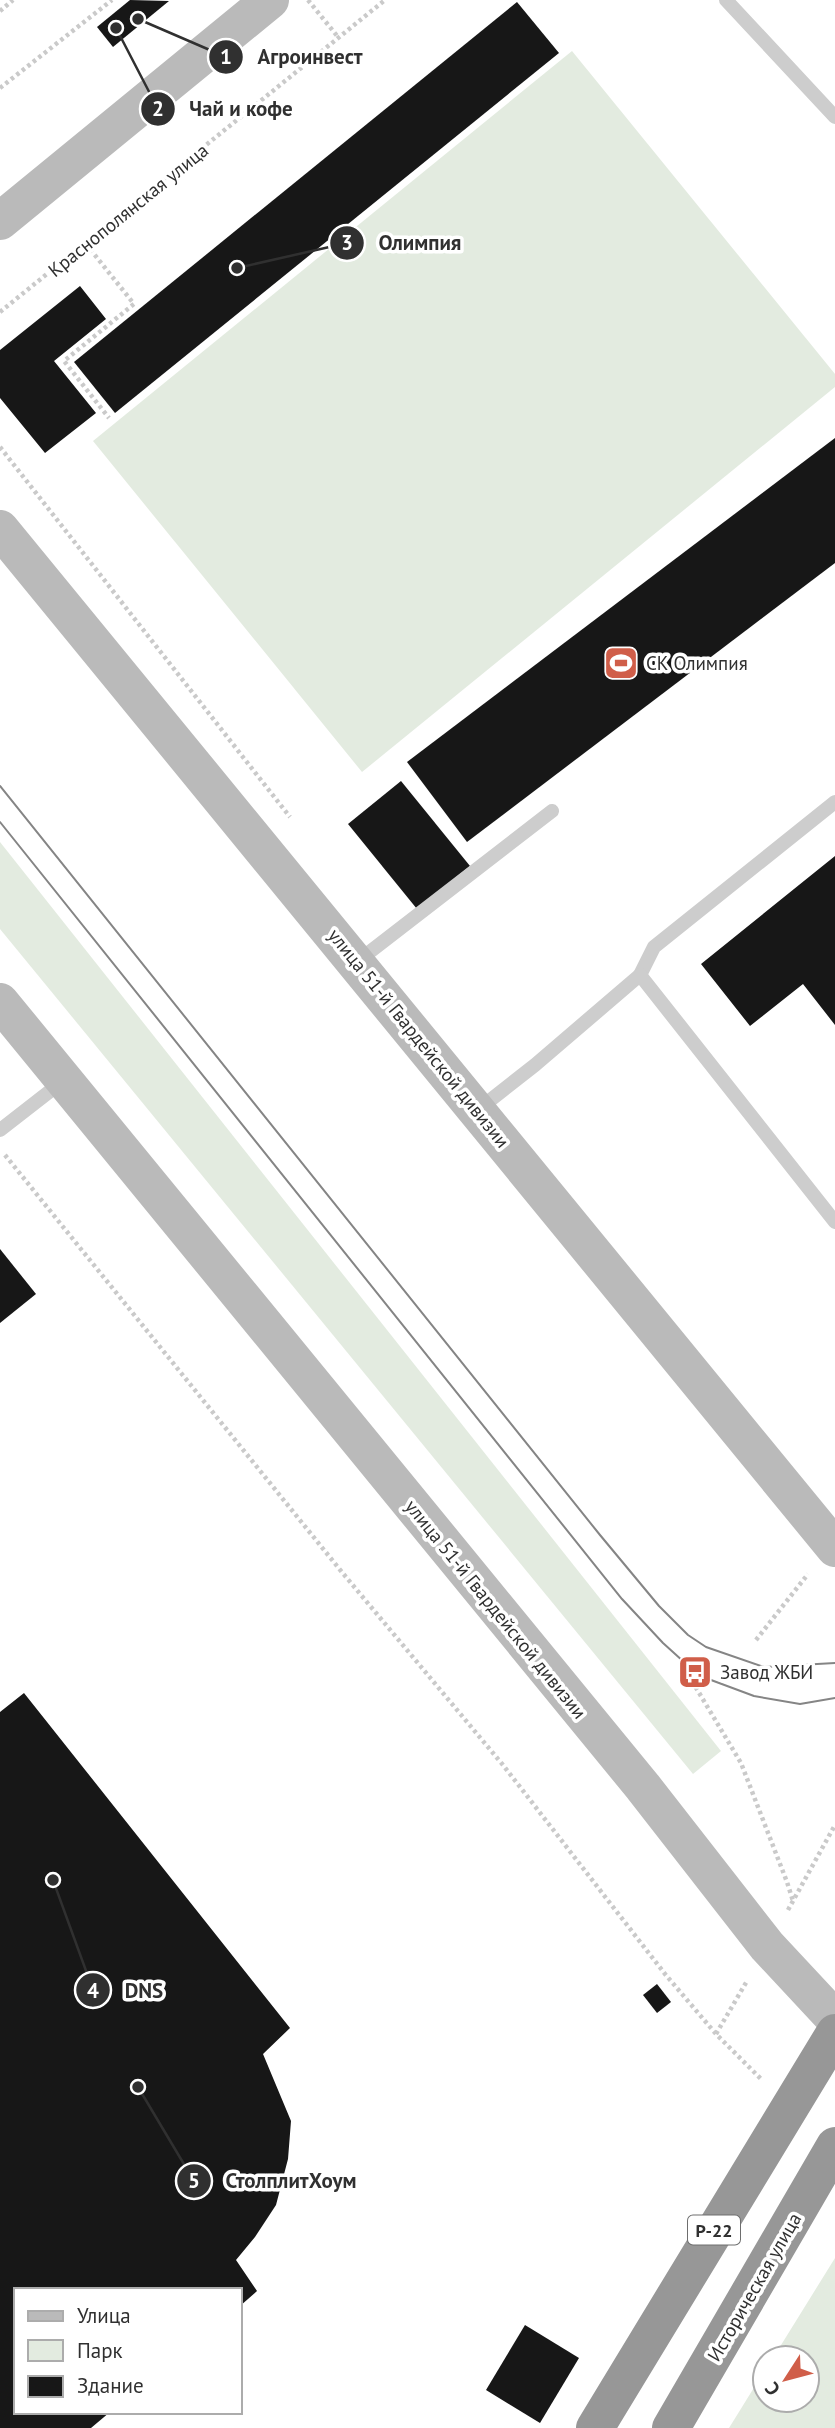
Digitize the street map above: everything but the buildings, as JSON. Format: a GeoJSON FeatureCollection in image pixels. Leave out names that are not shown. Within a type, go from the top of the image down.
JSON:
{"type":"FeatureCollection","features":[{"type":"Feature","properties":{"kind":"highway","name":"Р-22"},"geometry":{"type":"LineString","coordinates":[[594,2428],[835,2033]]}},
{"type":"Feature","properties":{"kind":"highway","name":"Историческая улица"},"geometry":{"type":"LineString","coordinates":[[671,2428],[835,2146]]}},
{"type":"Feature","properties":{"kind":"main road"},"geometry":{"type":"LineString","coordinates":[[0,221],[270,0]]}},
{"type":"Feature","properties":{"kind":"main road","name":"улица 51-й Гвардейской дивизии"},"geometry":{"type":"LineString","coordinates":[[0,529],[834,1546]]}},
{"type":"Feature","properties":{"kind":"main road","name":"улица 51-й Гвардейской дивизии"},"geometry":{"type":"LineString","coordinates":[[0,1002],[643,1787],[767,1946],[835,2019]]}},
{"type":"Feature","properties":{"kind":"lane"},"geometry":{"type":"LineString","coordinates":[[726,0],[835,117]]}},
{"type":"Feature","properties":{"kind":"lane"},"geometry":{"type":"LineString","coordinates":[[478,1110],[640,975],[654,947],[835,802]]}},
{"type":"Feature","properties":{"kind":"lane"},"geometry":{"type":"LineString","coordinates":[[357,962],[552,811]]}},
{"type":"Feature","properties":{"kind":"lane"},"geometry":{"type":"LineString","coordinates":[[640,975],[835,1222]]}},
{"type":"Feature","properties":{"kind":"lane"},"geometry":{"type":"LineString","coordinates":[[0,1130],[64,1080]]}},
{"type":"Feature","properties":{"kind":"path"},"geometry":{"type":"LineString","coordinates":[[0,11],[13,0]]}},
{"type":"Feature","properties":{"kind":"path"},"geometry":{"type":"LineString","coordinates":[[0,89],[112,0]]}},
{"type":"Feature","properties":{"kind":"path"},"geometry":{"type":"LineString","coordinates":[[307,0],[338,37]]}},
{"type":"Feature","properties":{"kind":"path","name":"Краснополянская улица"},"geometry":{"type":"LineString","coordinates":[[0,312],[385,0]]}},
{"type":"Feature","properties":{"kind":"path"},"geometry":{"type":"LineString","coordinates":[[86,244],[134,304],[64,361],[109,418]]}},
{"type":"Feature","properties":{"kind":"path"},"geometry":{"type":"LineString","coordinates":[[0,1149],[341,1571],[503,1765],[665,1974],[716,2034],[789,2107]]}},
{"type":"Feature","properties":{"kind":"path"},"geometry":{"type":"LineString","coordinates":[[756,1640],[834,1546]]}},
{"type":"Feature","properties":{"kind":"path"},"geometry":{"type":"LineString","coordinates":[[692,1681],[741,1763],[793,1901]]}},
{"type":"Feature","properties":{"kind":"green space"},"geometry":{"type":"Polygon","coordinates":[[[572,51],[835,374],[835,387],[362,772],[93,441],[572,51]]]}},
{"type":"Feature","properties":{"kind":"green space"},"geometry":{"type":"Polygon","coordinates":[[[0,842],[721,1751],[693,1774],[0,929],[0,842]]]}},
{"type":"Feature","properties":{"kind":"green space"},"geometry":{"type":"Polygon","coordinates":[[[835,2258],[835,2428],[729,2428],[751,2393],[751,2414],[821,2414],[821,2344],[782,2344],[835,2258]]]}},
{"type":"Feature","properties":{"kind":"tram line"},"geometry":{"type":"LineString","coordinates":[[0,786],[659,1606],[688,1635],[706,1647],[764,1667],[835,1663]]}},
{"type":"Feature","properties":{"kind":"tram line"},"geometry":{"type":"LineString","coordinates":[[0,822],[622,1599],[663,1643],[695,1672],[754,1696],[800,1704],[835,1698]]}},
{"type":"Feature","properties":{"kind":"place","name":"Агроинвест"},"geometry":{"type":"Point","coordinates":[138,19]}},
{"type":"Feature","properties":{"kind":"place","name":"Чай и кофе"},"geometry":{"type":"Point","coordinates":[116,28]}},
{"type":"Feature","properties":{"kind":"place","name":"Олимпия"},"geometry":{"type":"Point","coordinates":[237,268]}},
{"type":"Feature","properties":{"kind":"place","name":"СК Олимпия"},"geometry":{"type":"Point","coordinates":[621,663]}},
{"type":"Feature","properties":{"kind":"place","name":"Завод ЖБИ"},"geometry":{"type":"Point","coordinates":[695,1672]}},
{"type":"Feature","properties":{"kind":"place","name":"DNS"},"geometry":{"type":"Point","coordinates":[53,1880]}},
{"type":"Feature","properties":{"kind":"place","name":"СтолплитХоум"},"geometry":{"type":"Point","coordinates":[138,2087]}}]}
